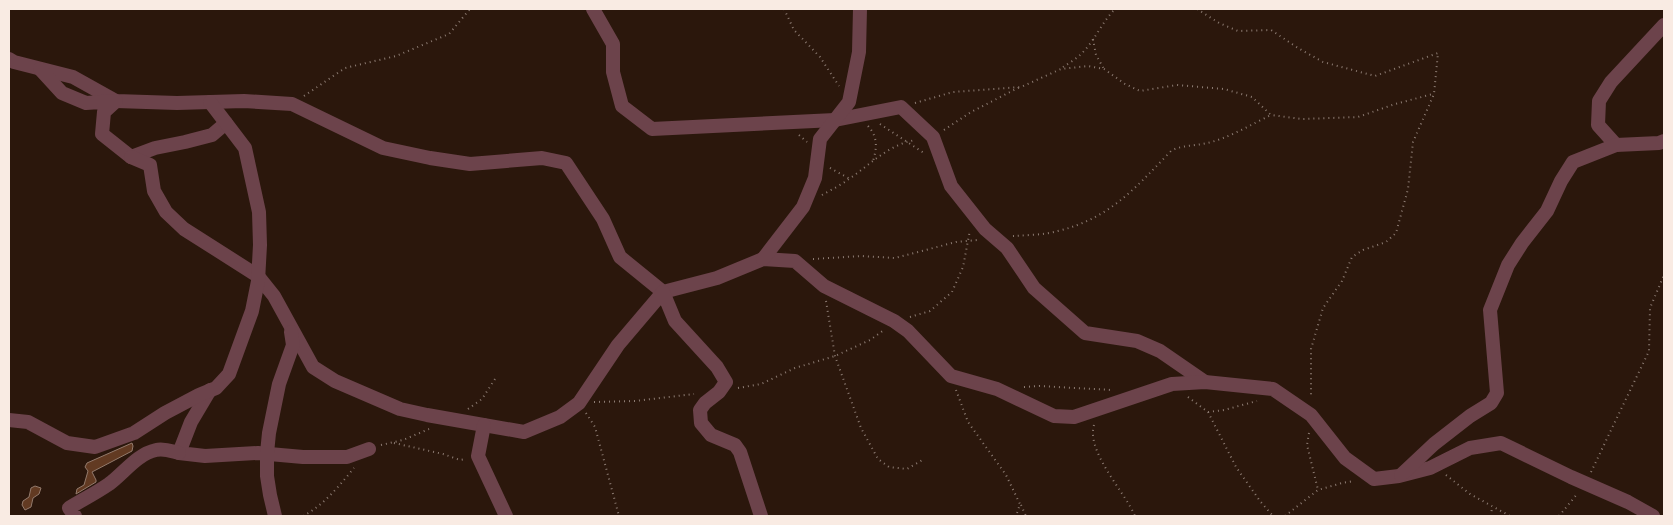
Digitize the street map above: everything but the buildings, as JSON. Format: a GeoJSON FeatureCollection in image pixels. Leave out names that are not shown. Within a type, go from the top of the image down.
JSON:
{"type":"FeatureCollection","features":[{"type":"Feature","properties":{"kind":"street"},"geometry":{"type":"LineString","coordinates":[[593,9],[613,44],[613,72],[622,106],[652,129],[835,120],[901,107],[933,137],[951,186],[985,229],[1007,248],[1034,288],[1085,333],[1137,341],[1160,351],[1205,382]]}},
{"type":"Feature","properties":{"kind":"street"},"geometry":{"type":"LineString","coordinates":[[763,259],[803,207],[815,178],[820,139],[849,102],[859,52],[860,9]]}},
{"type":"Feature","properties":{"kind":"street"},"geometry":{"type":"LineString","coordinates":[[1616,145],[1598,125],[1599,101],[1610,82],[1664,25]]}},
{"type":"Feature","properties":{"kind":"street"},"geometry":{"type":"LineString","coordinates":[[9,59],[14,62],[73,77],[116,101],[177,103],[244,101],[292,104],[383,148],[470,164],[542,158],[566,163],[603,219],[620,257],[663,292],[675,321],[717,367],[726,382],[719,392],[705,403],[700,410],[700,423],[711,435],[734,445],[740,452],[761,516]]}},
{"type":"Feature","properties":{"kind":"street"},"geometry":{"type":"LineString","coordinates":[[116,101],[104,112],[102,134],[131,157],[150,166],[154,191],[166,212],[184,229],[258,276],[274,296],[313,368],[334,382],[400,409],[524,432],[560,417],[579,403],[618,345],[663,292],[717,278],[763,259],[795,260],[824,286],[894,321],[908,331],[951,376],[997,389],[1054,416],[1074,416],[1172,384],[1205,382],[1273,390],[1312,415],[1345,458],[1374,479],[1399,476],[1430,468],[1470,448],[1502,443],[1628,502],[1653,516]]}},
{"type":"Feature","properties":{"kind":"street"},"geometry":{"type":"LineString","coordinates":[[9,420],[28,422],[67,443],[95,447],[134,433],[166,412],[216,388],[229,374],[252,312],[258,276],[260,245],[259,212],[245,148],[210,102]]}},
{"type":"Feature","properties":{"kind":"street"},"geometry":{"type":"LineString","coordinates":[[131,157],[155,148],[212,135],[226,122]]}},
{"type":"Feature","properties":{"kind":"street"},"geometry":{"type":"LineString","coordinates":[[1399,476],[1434,444],[1470,416],[1491,403],[1497,392],[1490,310],[1508,265],[1522,242],[1547,210],[1573,162],[1616,145],[1659,143],[1664,141]]}},
{"type":"Feature","properties":{"kind":"street"},"geometry":{"type":"LineString","coordinates":[[275,516],[270,495],[267,453],[279,384],[294,345],[289,324]]}},
{"type":"Feature","properties":{"kind":"street"},"geometry":{"type":"LineString","coordinates":[[179,453],[191,422],[210,390]]}},
{"type":"Feature","properties":{"kind":"street"},"geometry":{"type":"LineString","coordinates":[[484,425],[478,456],[506,516]]}},
{"type":"Feature","properties":{"kind":"street"},"geometry":{"type":"LineString","coordinates":[[69,514],[135,462],[149,452],[157,450],[167,449],[179,453],[205,456],[258,452],[303,457],[347,457],[369,449]]}},
{"type":"Feature","properties":{"kind":"path"},"geometry":{"type":"LineString","coordinates":[[292,104],[345,68],[396,56],[449,34],[470,9]]}},
{"type":"Feature","properties":{"kind":"path"},"geometry":{"type":"LineString","coordinates":[[803,207],[850,179],[889,149],[906,141],[933,137],[971,112],[1061,69],[1080,56],[1114,9]]}},
{"type":"Feature","properties":{"kind":"path"},"geometry":{"type":"LineString","coordinates":[[1198,9],[1219,23],[1238,31],[1271,30],[1323,62],[1375,76],[1438,53],[1434,94],[1413,142],[1408,189],[1396,233],[1386,242],[1352,256],[1342,281],[1323,308],[1311,349],[1312,415],[1307,445],[1318,490]]}},
{"type":"Feature","properties":{"kind":"path"},"geometry":{"type":"LineString","coordinates":[[1093,39],[1096,55],[1104,69],[1124,84],[1140,91],[1177,85],[1224,89],[1252,97],[1271,115]]}},
{"type":"Feature","properties":{"kind":"path"},"geometry":{"type":"LineString","coordinates":[[1061,69],[1088,66],[1104,69]]}},
{"type":"Feature","properties":{"kind":"path"},"geometry":{"type":"LineString","coordinates":[[901,107],[953,92],[1021,87]]}},
{"type":"Feature","properties":{"kind":"path"},"geometry":{"type":"LineString","coordinates":[[795,260],[861,256],[895,258],[956,242],[1058,231],[1098,217],[1127,197],[1172,150],[1182,146],[1207,144],[1244,129],[1271,115],[1302,119],[1358,117],[1395,104],[1434,94]]}},
{"type":"Feature","properties":{"kind":"path"},"geometry":{"type":"LineString","coordinates":[[850,117],[861,120],[876,136],[876,150],[873,161]]}},
{"type":"Feature","properties":{"kind":"path"},"geometry":{"type":"LineString","coordinates":[[579,403],[635,401],[719,392],[761,384],[794,368],[835,356],[870,340],[894,321],[930,310],[952,292],[963,267],[969,241],[971,212]]}},
{"type":"Feature","properties":{"kind":"path"},"geometry":{"type":"LineString","coordinates":[[1559,516],[1585,483],[1649,351],[1650,308],[1664,275]]}},
{"type":"Feature","properties":{"kind":"path"},"geometry":{"type":"LineString","coordinates":[[824,286],[835,356],[861,428],[878,459],[889,467],[907,469],[924,460]]}},
{"type":"Feature","properties":{"kind":"path"},"geometry":{"type":"LineString","coordinates":[[951,376],[968,422],[1006,475],[1026,516]]}},
{"type":"Feature","properties":{"kind":"path"},"geometry":{"type":"LineString","coordinates":[[1022,387],[1039,386],[1116,390]]}},
{"type":"Feature","properties":{"kind":"path"},"geometry":{"type":"LineString","coordinates":[[1187,396],[1208,412],[1236,467],[1273,516]]}},
{"type":"Feature","properties":{"kind":"path"},"geometry":{"type":"LineString","coordinates":[[1208,412],[1224,410],[1258,400]]}},
{"type":"Feature","properties":{"kind":"path"},"geometry":{"type":"LineString","coordinates":[[579,403],[595,427],[619,516]]}},
{"type":"Feature","properties":{"kind":"path"},"geometry":{"type":"LineString","coordinates":[[1099,408],[1093,431],[1098,451],[1135,516]]}},
{"type":"Feature","properties":{"kind":"path"},"geometry":{"type":"LineString","coordinates":[[392,442],[444,454],[460,460],[478,456]]}},
{"type":"Feature","properties":{"kind":"path"},"geometry":{"type":"LineString","coordinates":[[303,516],[311,512],[334,492],[369,449]]}},
{"type":"Feature","properties":{"kind":"path"},"geometry":{"type":"LineString","coordinates":[[1430,468],[1445,475],[1470,494],[1510,516]]}},
{"type":"Feature","properties":{"kind":"path"},"geometry":{"type":"LineString","coordinates":[[1285,516],[1318,490],[1342,483],[1374,479]]}},
{"type":"Feature","properties":{"kind":"path"},"geometry":{"type":"LineString","coordinates":[[1016,516],[1020,504]]}},
{"type":"Feature","properties":{"kind":"path"},"geometry":{"type":"LineString","coordinates":[[1491,516],[1492,507]]}}]}
